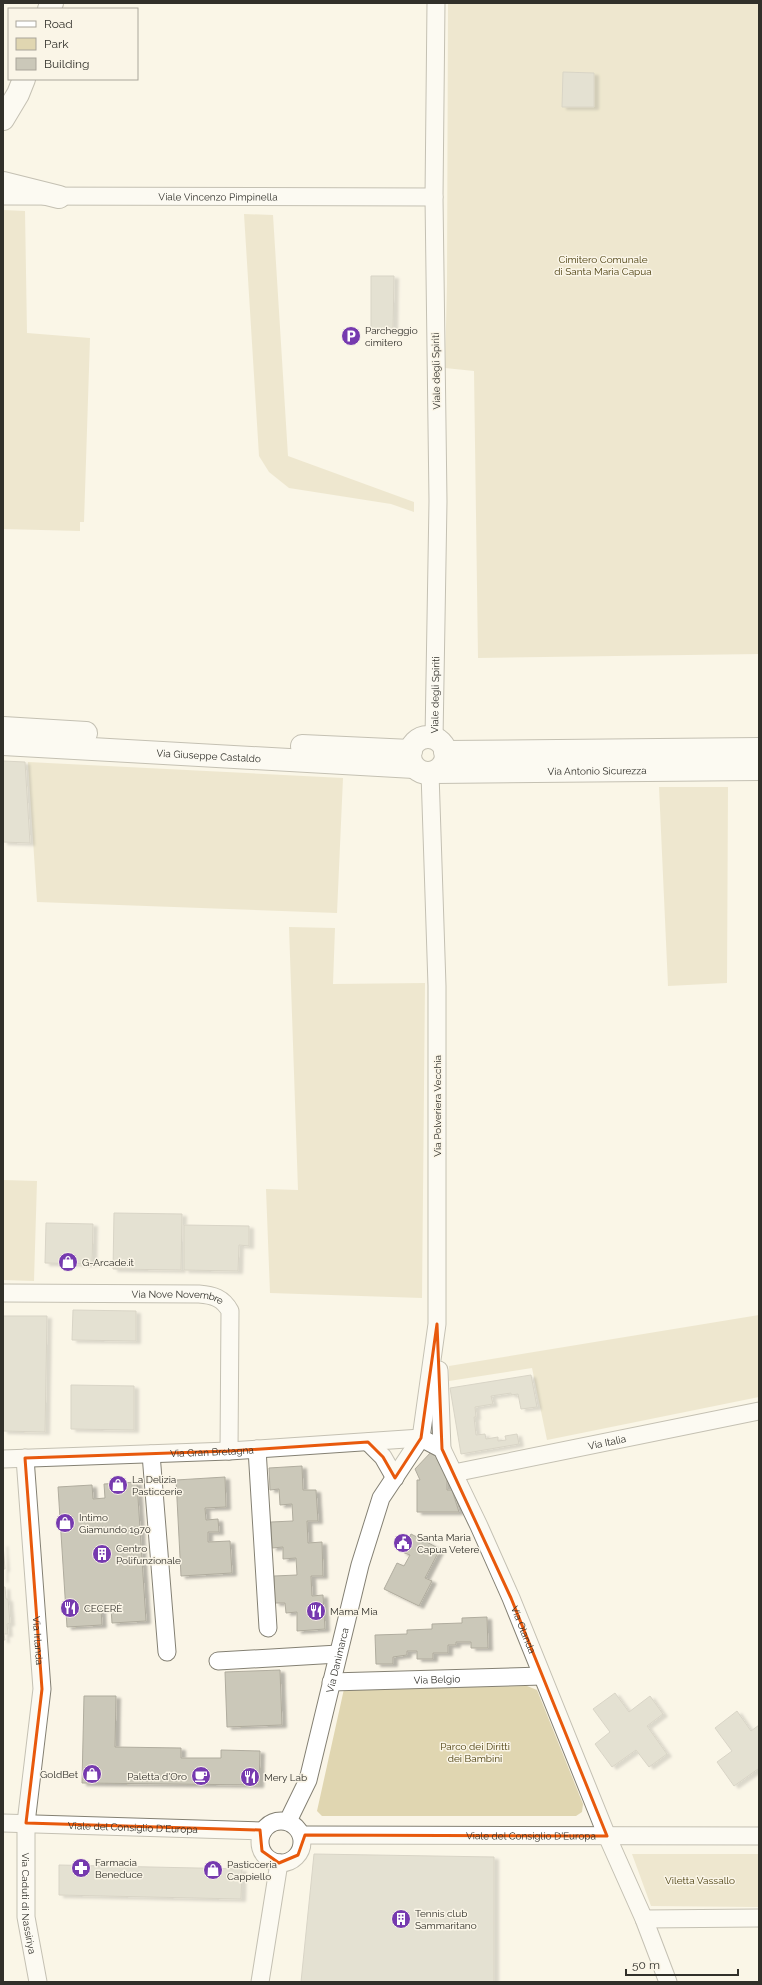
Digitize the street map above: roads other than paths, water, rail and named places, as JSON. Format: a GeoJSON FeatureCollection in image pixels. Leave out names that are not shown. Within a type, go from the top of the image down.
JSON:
{"type":"FeatureCollection","features":[{"type":"Feature","properties":{"kind":"main road"},"geometry":{"type":"LineString","coordinates":[[3,100],[17,80]]}},
{"type":"Feature","properties":{"kind":"main road"},"geometry":{"type":"LineString","coordinates":[[3,119],[18,94],[24,80]]}},
{"type":"Feature","properties":{"kind":"main road"},"geometry":{"type":"LineString","coordinates":[[3,183],[59,197]]}},
{"type":"Feature","properties":{"kind":"main road","name":"Via Giuseppe Castaldo"},"geometry":{"type":"LineString","coordinates":[[3,728],[253,743],[423,766]]}},
{"type":"Feature","properties":{"kind":"main road","name":"Via Antonio Sicurezza"},"geometry":{"type":"LineString","coordinates":[[759,749],[440,745],[428,738],[417,741],[423,766],[759,769]]}},
{"type":"Feature","properties":{"kind":"main road","name":"Via Giuseppe Castaldo"},"geometry":{"type":"LineString","coordinates":[[3,744],[423,766]]}},
{"type":"Feature","properties":{"kind":"main road"},"geometry":{"type":"LineString","coordinates":[[423,766],[444,764],[440,745]]}},
{"type":"Feature","properties":{"kind":"street","name":"Viale degli Spiriti"},"geometry":{"type":"LineString","coordinates":[[436,3],[434,197],[440,745]]}},
{"type":"Feature","properties":{"kind":"street","name":"Viale Vincenzo Pimpinella"},"geometry":{"type":"LineString","coordinates":[[3,196],[434,197]]}},
{"type":"Feature","properties":{"kind":"street","name":"Via Polveriera Vecchia"},"geometry":{"type":"LineString","coordinates":[[421,1438],[437,1324],[437,986],[423,766]]}},
{"type":"Feature","properties":{"kind":"street","name":"Via Nove Novembre"},"geometry":{"type":"LineString","coordinates":[[3,1293],[199,1294],[216,1297],[226,1304],[230,1311],[229,1451]]}},
{"type":"Feature","properties":{"kind":"street"},"geometry":{"type":"LineString","coordinates":[[421,1438],[442,1449],[437,1324]]}},
{"type":"Feature","properties":{"kind":"street","name":"Via Italia"},"geometry":{"type":"LineString","coordinates":[[454,1473],[759,1411]]}},
{"type":"Feature","properties":{"kind":"street","name":"Via Gran Bretagna"},"geometry":{"type":"LineString","coordinates":[[3,1459],[229,1451],[421,1438]]}},
{"type":"Feature","properties":{"kind":"street","name":"Via Danimarca"},"geometry":{"type":"LineString","coordinates":[[288,1821],[308,1780],[360,1565],[381,1498],[421,1438]]}},
{"type":"Feature","properties":{"kind":"street"},"geometry":{"type":"LineString","coordinates":[[368,1442],[384,1457],[395,1478]]}},
{"type":"Feature","properties":{"kind":"street"},"geometry":{"type":"LineString","coordinates":[[257,1449],[268,1628]]}},
{"type":"Feature","properties":{"kind":"street","name":"Via Olanda"},"geometry":{"type":"LineString","coordinates":[[442,1449],[511,1598],[607,1836],[644,1919],[668,1982]]}},
{"type":"Feature","properties":{"kind":"street"},"geometry":{"type":"LineString","coordinates":[[151,1454],[167,1652]]}},
{"type":"Feature","properties":{"kind":"street","name":"Via Irlanda"},"geometry":{"type":"LineString","coordinates":[[25,1458],[42,1690],[26,1823]]}},
{"type":"Feature","properties":{"kind":"street"},"geometry":{"type":"LineString","coordinates":[[218,1661],[338,1654]]}},
{"type":"Feature","properties":{"kind":"street","name":"Via Belgio"},"geometry":{"type":"LineString","coordinates":[[331,1682],[542,1676]]}},
{"type":"Feature","properties":{"kind":"street"},"geometry":{"type":"LineString","coordinates":[[568,1835],[585,1825],[595,1806]]}},
{"type":"Feature","properties":{"kind":"street"},"geometry":{"type":"LineString","coordinates":[[288,1821],[299,1829],[303,1842],[298,1855],[286,1863],[279,1863],[266,1857],[262,1851],[260,1837],[263,1830],[274,1822],[288,1821]]}},
{"type":"Feature","properties":{"kind":"street","name":"Viale del Consiglio D'Europa"},"geometry":{"type":"LineString","coordinates":[[3,1823],[263,1830]]}},
{"type":"Feature","properties":{"kind":"street","name":"Via Caduti di Nassiriya"},"geometry":{"type":"LineString","coordinates":[[26,1823],[26,1917],[38,1982]]}},
{"type":"Feature","properties":{"kind":"street","name":"Viale del Consiglio D'Europa"},"geometry":{"type":"LineString","coordinates":[[302,1836],[759,1836]]}},
{"type":"Feature","properties":{"kind":"street"},"geometry":{"type":"LineString","coordinates":[[260,1982],[279,1863]]}},
{"type":"Feature","properties":{"kind":"street"},"geometry":{"type":"LineString","coordinates":[[644,1919],[759,1918]]}},
{"type":"Feature","properties":{"kind":"place","name":"Parcheggio cimitero"},"geometry":{"type":"Point","coordinates":[351,336]}},
{"type":"Feature","properties":{"kind":"place","name":"G-Arcade.it"},"geometry":{"type":"Point","coordinates":[68,1262]}},
{"type":"Feature","properties":{"kind":"place","name":"La Delizia Pasticcerie"},"geometry":{"type":"Point","coordinates":[118,1485]}},
{"type":"Feature","properties":{"kind":"place","name":"Intimo Giamundo 1970"},"geometry":{"type":"Point","coordinates":[65,1523]}},
{"type":"Feature","properties":{"kind":"place","name":"Santa Maria Capua Vetere"},"geometry":{"type":"Point","coordinates":[403,1543]}},
{"type":"Feature","properties":{"kind":"place","name":"Centro Polifunzionale"},"geometry":{"type":"Point","coordinates":[102,1554]}},
{"type":"Feature","properties":{"kind":"place","name":"CECERÈ"},"geometry":{"type":"Point","coordinates":[70,1608]}},
{"type":"Feature","properties":{"kind":"place","name":"Mama Mia"},"geometry":{"type":"Point","coordinates":[316,1611]}},
{"type":"Feature","properties":{"kind":"place","name":"GoldBet"},"geometry":{"type":"Point","coordinates":[92,1774]}},
{"type":"Feature","properties":{"kind":"place","name":"Paletta d'Oro"},"geometry":{"type":"Point","coordinates":[201,1776]}},
{"type":"Feature","properties":{"kind":"place","name":"Mery Lab"},"geometry":{"type":"Point","coordinates":[250,1777]}},
{"type":"Feature","properties":{"kind":"place","name":"Farmacia Beneduce"},"geometry":{"type":"Point","coordinates":[81,1868]}},
{"type":"Feature","properties":{"kind":"place","name":"Pasticceria Cappiello"},"geometry":{"type":"Point","coordinates":[213,1870]}},
{"type":"Feature","properties":{"kind":"place","name":"Tennis club Sammaritano"},"geometry":{"type":"Point","coordinates":[401,1919]}},
{"type":"Feature","properties":{"kind":"park label","name":"Cimitero Comunale di Santa Maria Capua"},"geometry":{"type":"Point","coordinates":[603,264]}},
{"type":"Feature","properties":{"kind":"park label","name":"Parco dei Diritti dei Bambini"},"geometry":{"type":"Point","coordinates":[475,1752]}},
{"type":"Feature","properties":{"kind":"park label","name":"Viletta Vassallo"},"geometry":{"type":"Point","coordinates":[700,1880]}}]}
